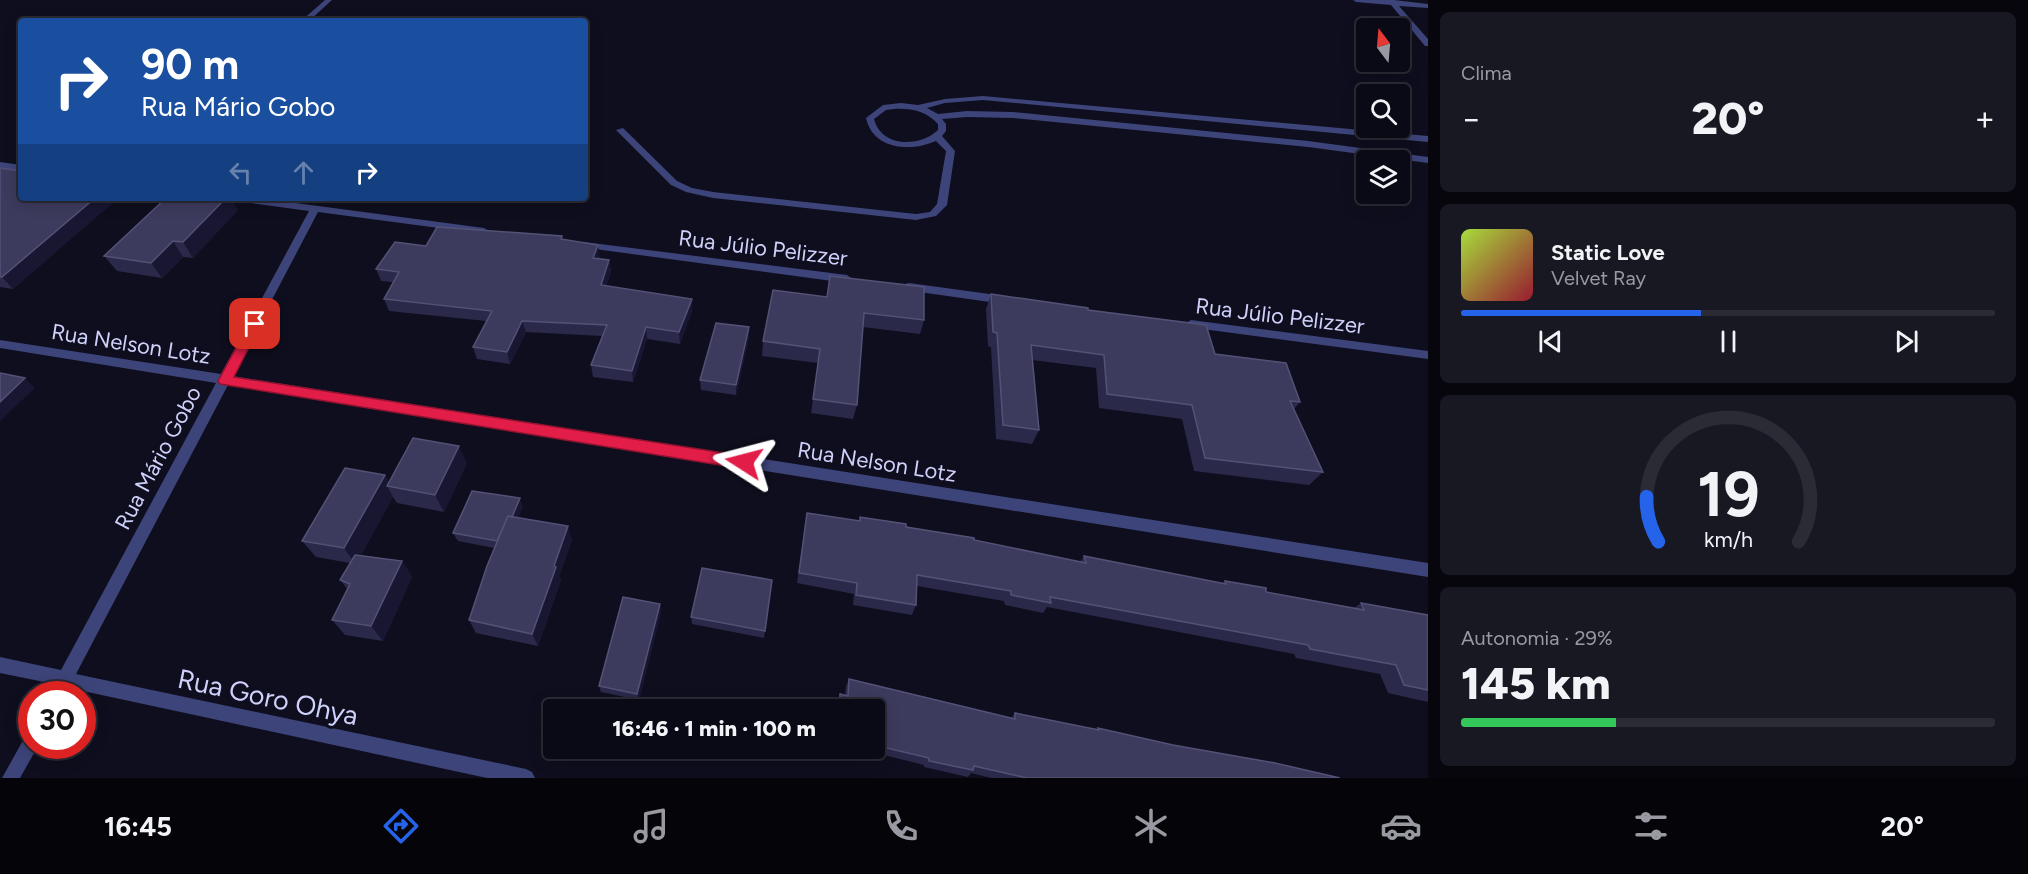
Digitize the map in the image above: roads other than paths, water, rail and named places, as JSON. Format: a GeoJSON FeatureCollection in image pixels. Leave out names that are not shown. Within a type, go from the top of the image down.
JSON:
{"type":"FeatureCollection","features":[{"type":"Feature","properties":{"kind":"street"},"geometry":{"type":"LineString","coordinates":[[308,18],[328,0]]}},
{"type":"Feature","properties":{"kind":"street"},"geometry":{"type":"LineString","coordinates":[[1356,0],[1428,6]]}},
{"type":"Feature","properties":{"kind":"street"},"geometry":{"type":"LineString","coordinates":[[1392,2],[1428,44]]}},
{"type":"Feature","properties":{"kind":"street"},"geometry":{"type":"LineString","coordinates":[[918,108],[945,101],[983,98],[1428,139]]}},
{"type":"Feature","properties":{"kind":"street"},"geometry":{"type":"LineString","coordinates":[[900,106],[918,108],[937,117],[942,124],[942,131],[938,137],[919,145],[906,145],[882,138],[870,125],[870,118],[883,108],[900,106]]}},
{"type":"Feature","properties":{"kind":"street"},"geometry":{"type":"LineString","coordinates":[[937,117],[983,113],[1012,115],[1308,144],[1428,160]]}},
{"type":"Feature","properties":{"kind":"street"},"geometry":{"type":"LineString","coordinates":[[620,130],[674,183],[688,190],[713,195],[916,217],[933,214],[942,205],[951,152],[938,137]]}},
{"type":"Feature","properties":{"kind":"street"},"geometry":{"type":"LineString","coordinates":[[0,165],[18,168]]}},
{"type":"Feature","properties":{"kind":"street"},"geometry":{"type":"LineString","coordinates":[[258,201],[492,232]]}},
{"type":"Feature","properties":{"kind":"street","name":"Rua Mário Gobo"},"geometry":{"type":"LineString","coordinates":[[65,679],[315,209]]}},
{"type":"Feature","properties":{"kind":"street","name":"Rua Júlio Pelizzer"},"geometry":{"type":"LineString","coordinates":[[575,243],[860,281]]}},
{"type":"Feature","properties":{"kind":"street"},"geometry":{"type":"LineString","coordinates":[[895,285],[1013,301]]}},
{"type":"Feature","properties":{"kind":"street","name":"Rua Júlio Pelizzer"},"geometry":{"type":"LineString","coordinates":[[1179,323],[1428,356]]}},
{"type":"Feature","properties":{"kind":"street","name":"Rua Nelson Lotz"},"geometry":{"type":"LineString","coordinates":[[0,344],[1428,570]]}},
{"type":"Feature","properties":{"kind":"street","name":"Rua Goro Ohya"},"geometry":{"type":"LineString","coordinates":[[0,665],[526,778]]}},
{"type":"Feature","properties":{"kind":"street"},"geometry":{"type":"LineString","coordinates":[[12,778],[22,759]]}}]}
